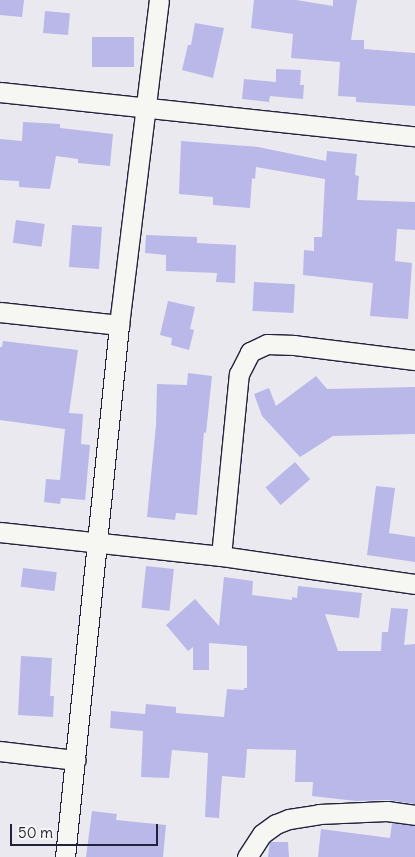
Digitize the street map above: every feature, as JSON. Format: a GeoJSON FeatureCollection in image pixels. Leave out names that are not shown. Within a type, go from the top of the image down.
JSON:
{"type":"FeatureCollection","features":[{"type":"Feature","properties":{"kind":"street"},"geometry":{"type":"LineString","coordinates":[[65,857],[95,543],[119,325],[159,0]]}},
{"type":"Feature","properties":{"kind":"street"},"geometry":{"type":"LineString","coordinates":[[0,92],[147,106],[415,136]]}},
{"type":"Feature","properties":{"kind":"street"},"geometry":{"type":"LineString","coordinates":[[0,312],[119,325]]}},
{"type":"Feature","properties":{"kind":"street"},"geometry":{"type":"LineString","coordinates":[[221,556],[239,374],[250,352],[267,344],[294,345],[415,360]]}},
{"type":"Feature","properties":{"kind":"street"},"geometry":{"type":"LineString","coordinates":[[0,532],[221,556],[415,584]]}},
{"type":"Feature","properties":{"kind":"street"},"geometry":{"type":"LineString","coordinates":[[0,751],[75,760]]}},
{"type":"Feature","properties":{"kind":"street"},"geometry":{"type":"LineString","coordinates":[[247,857],[262,834],[276,824],[289,819],[319,814],[387,811],[415,815]]}},
{"type":"Feature","properties":{"kind":"building"},"geometry":{"type":"Polygon","coordinates":[[[0,0],[24,0],[22,17],[0,15],[0,0]]]}},
{"type":"Feature","properties":{"kind":"building"},"geometry":{"type":"Polygon","coordinates":[[[254,0],[296,0],[333,6],[333,0],[357,0],[351,40],[364,40],[364,49],[415,53],[415,106],[356,102],[356,97],[338,96],[340,62],[291,58],[293,34],[251,28],[254,0]]]}},
{"type":"Feature","properties":{"kind":"building"},"geometry":{"type":"Polygon","coordinates":[[[45,11],[70,13],[68,35],[43,33],[45,11]]]}},
{"type":"Feature","properties":{"kind":"building"},"geometry":{"type":"Polygon","coordinates":[[[195,23],[224,28],[213,78],[182,70],[188,45],[191,45],[195,23]]]}},
{"type":"Feature","properties":{"kind":"building"},"geometry":{"type":"Polygon","coordinates":[[[92,37],[134,37],[134,67],[92,67],[92,37]]]}},
{"type":"Feature","properties":{"kind":"building"},"geometry":{"type":"Polygon","coordinates":[[[276,69],[301,70],[300,85],[304,85],[303,99],[270,96],[269,102],[242,99],[244,79],[276,82],[276,69]]]}},
{"type":"Feature","properties":{"kind":"building"},"geometry":{"type":"Polygon","coordinates":[[[23,122],[60,124],[60,128],[113,134],[110,166],[78,163],[78,159],[56,156],[50,189],[19,187],[19,181],[0,180],[0,139],[22,141],[23,122]]]}},
{"type":"Feature","properties":{"kind":"building"},"geometry":{"type":"Polygon","coordinates":[[[181,141],[258,147],[326,161],[327,151],[357,154],[355,175],[359,176],[357,200],[415,202],[415,230],[397,229],[395,261],[412,263],[408,319],[370,316],[373,283],[303,275],[304,250],[314,251],[314,237],[322,237],[325,179],[256,167],[255,179],[252,178],[250,208],[213,205],[213,197],[179,194],[181,141]]]}},
{"type":"Feature","properties":{"kind":"building"},"geometry":{"type":"Polygon","coordinates":[[[16,220],[45,224],[42,247],[13,243],[16,220]]]}},
{"type":"Feature","properties":{"kind":"building"},"geometry":{"type":"Polygon","coordinates":[[[72,225],[102,227],[99,269],[69,267],[72,225]]]}},
{"type":"Feature","properties":{"kind":"building"},"geometry":{"type":"Polygon","coordinates":[[[146,235],[197,237],[197,243],[236,245],[235,283],[216,282],[217,273],[166,271],[166,255],[145,253],[146,235]]]}},
{"type":"Feature","properties":{"kind":"building"},"geometry":{"type":"Polygon","coordinates":[[[254,282],[295,284],[293,313],[252,311],[254,282]]]}},
{"type":"Feature","properties":{"kind":"building"},"geometry":{"type":"Polygon","coordinates":[[[168,301],[195,307],[190,329],[194,330],[189,350],[171,345],[172,338],[160,335],[168,301]]]}},
{"type":"Feature","properties":{"kind":"building"},"geometry":{"type":"Polygon","coordinates":[[[3,341],[78,350],[69,413],[83,414],[81,444],[90,445],[85,500],[61,498],[60,504],[44,502],[46,479],[60,480],[65,429],[0,420],[0,347],[2,347],[3,341]]]}},
{"type":"Feature","properties":{"kind":"building"},"geometry":{"type":"Polygon","coordinates":[[[188,373],[212,376],[206,433],[204,432],[197,515],[176,513],[175,520],[147,517],[156,425],[157,384],[187,385],[188,373]]]}},
{"type":"Feature","properties":{"kind":"building"},"geometry":{"type":"Polygon","coordinates":[[[316,376],[327,389],[415,387],[415,434],[333,436],[300,457],[262,416],[254,394],[269,388],[276,406],[316,376]]]}},
{"type":"Feature","properties":{"kind":"building"},"geometry":{"type":"Polygon","coordinates":[[[295,462],[310,479],[281,505],[266,488],[295,462]]]}},
{"type":"Feature","properties":{"kind":"building"},"geometry":{"type":"Polygon","coordinates":[[[376,486],[395,488],[389,533],[415,537],[415,562],[367,555],[376,486]]]}},
{"type":"Feature","properties":{"kind":"building"},"geometry":{"type":"Polygon","coordinates":[[[146,566],[174,569],[169,611],[142,608],[146,566]]]}},
{"type":"Feature","properties":{"kind":"building"},"geometry":{"type":"Polygon","coordinates":[[[23,568],[57,572],[54,591],[21,587],[23,568]]]}},
{"type":"Feature","properties":{"kind":"building"},"geometry":{"type":"Polygon","coordinates":[[[224,577],[253,581],[252,595],[292,600],[292,597],[297,598],[298,586],[362,593],[359,618],[325,614],[338,651],[381,651],[382,632],[388,632],[391,608],[408,609],[404,645],[415,644],[415,804],[388,800],[356,801],[312,796],[313,782],[295,782],[296,750],[247,749],[245,778],[222,776],[219,818],[205,817],[208,753],[172,750],[169,778],[141,777],[143,731],[110,728],[111,711],[145,714],[146,704],[176,707],[176,713],[224,717],[227,689],[244,690],[244,688],[247,688],[247,646],[209,643],[209,670],[193,670],[193,647],[188,651],[166,625],[195,599],[219,626],[224,577]]]}},
{"type":"Feature","properties":{"kind":"building"},"geometry":{"type":"Polygon","coordinates":[[[21,656],[52,658],[50,696],[54,696],[53,717],[18,715],[21,656]]]}},
{"type":"Feature","properties":{"kind":"building"},"geometry":{"type":"Polygon","coordinates":[[[92,811],[117,814],[116,820],[166,825],[163,857],[86,857],[92,811]]]}},
{"type":"Feature","properties":{"kind":"building"},"geometry":{"type":"Polygon","coordinates":[[[392,823],[415,826],[415,857],[318,857],[321,829],[390,838],[392,823]]]}},
{"type":"Feature","properties":{"kind":"building"},"geometry":{"type":"Polygon","coordinates":[[[270,842],[288,842],[289,857],[268,857],[270,842]]]}}]}
